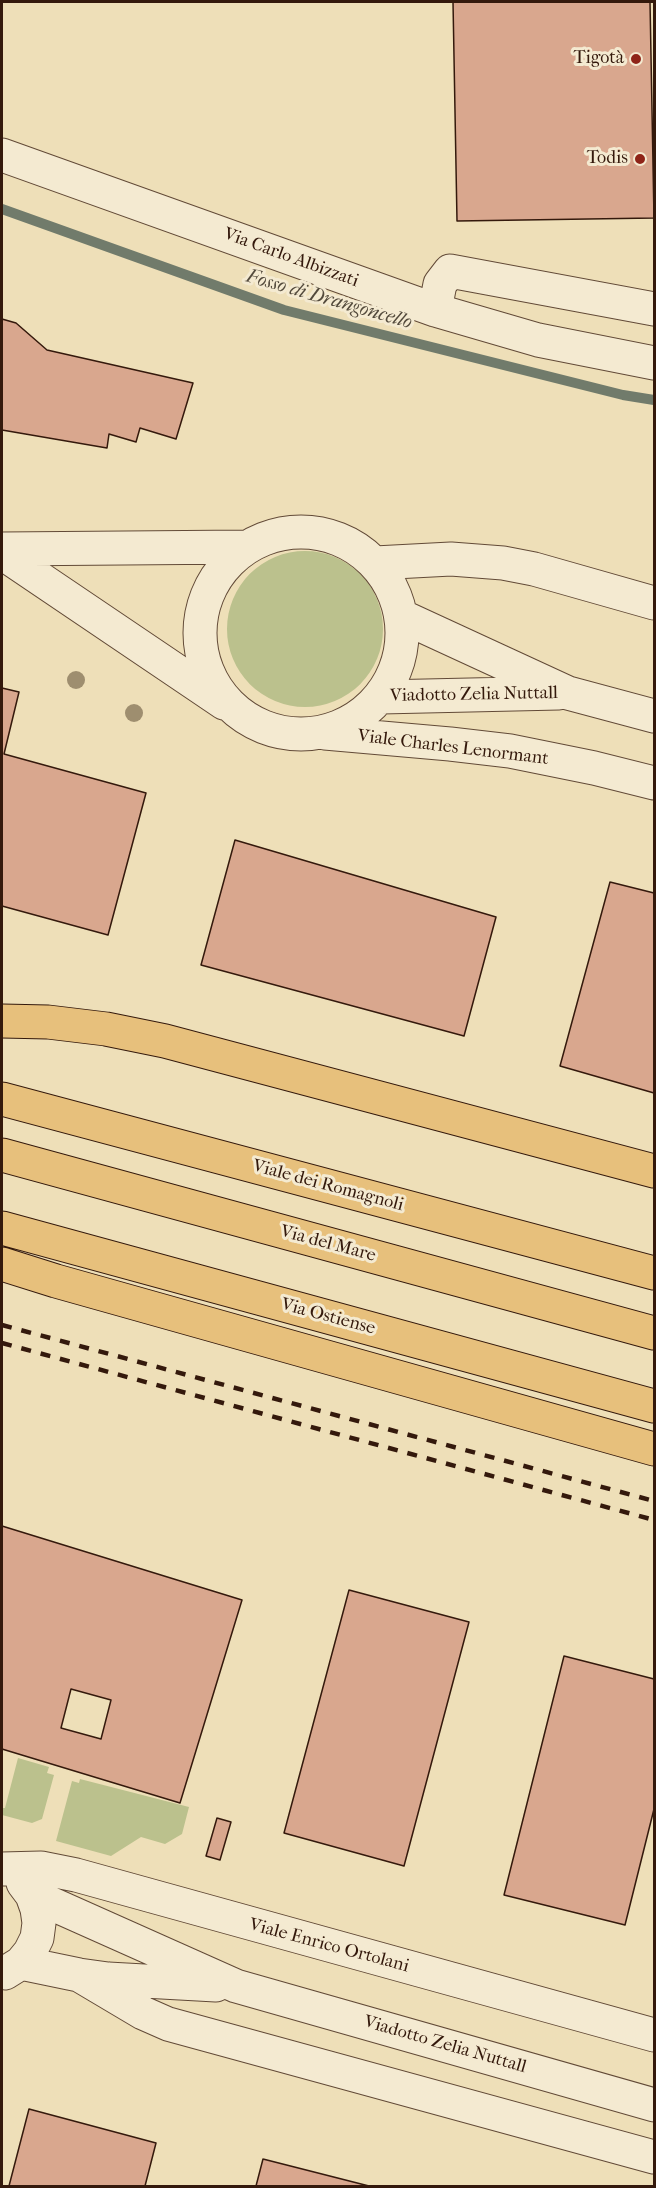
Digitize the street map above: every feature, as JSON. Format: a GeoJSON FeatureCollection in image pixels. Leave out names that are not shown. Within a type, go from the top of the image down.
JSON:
{"type":"FeatureCollection","features":[{"type":"Feature","properties":{"kind":"main road"},"geometry":{"type":"LineString","coordinates":[[2,1020],[48,1022],[106,1029],[190,1047],[654,1171]]}},
{"type":"Feature","properties":{"kind":"main road","name":"Viale dei Romagnoli"},"geometry":{"type":"LineString","coordinates":[[2,1099],[654,1273]]}},
{"type":"Feature","properties":{"kind":"main road","name":"Via del Mare"},"geometry":{"type":"LineString","coordinates":[[2,1155],[654,1333]]}},
{"type":"Feature","properties":{"kind":"main road","name":"Via Ostiense"},"geometry":{"type":"LineString","coordinates":[[2,1228],[654,1406]]}},
{"type":"Feature","properties":{"kind":"main road"},"geometry":{"type":"LineString","coordinates":[[2,1264],[654,1449]]}},
{"type":"Feature","properties":{"kind":"street","name":"Via Carlo Albizzati"},"geometry":{"type":"LineString","coordinates":[[2,155],[435,310],[538,340],[654,363]]}},
{"type":"Feature","properties":{"kind":"street"},"geometry":{"type":"LineString","coordinates":[[435,310],[440,284],[450,271],[654,309]]}},
{"type":"Feature","properties":{"kind":"street"},"geometry":{"type":"LineString","coordinates":[[2,551],[236,711],[262,727],[291,734],[320,733],[343,726],[364,713],[381,697],[395,672],[403,644],[402,616],[392,587],[375,563],[346,542],[313,532],[278,534],[246,547],[223,568],[206,595],[200,626],[203,658],[216,687],[236,711]]}},
{"type":"Feature","properties":{"kind":"street"},"geometry":{"type":"LineString","coordinates":[[2,551],[246,547]]}},
{"type":"Feature","properties":{"kind":"street"},"geometry":{"type":"LineString","coordinates":[[375,563],[451,559],[503,563],[534,569],[654,603]]}},
{"type":"Feature","properties":{"kind":"street","name":"Viadotto Zelia Nuttall"},"geometry":{"type":"LineString","coordinates":[[402,616],[568,693],[654,716]]}},
{"type":"Feature","properties":{"kind":"street","name":"Viadotto Zelia Nuttall"},"geometry":{"type":"LineString","coordinates":[[381,697],[568,693]]}},
{"type":"Feature","properties":{"kind":"street","name":"Viale Charles Lenormant"},"geometry":{"type":"LineString","coordinates":[[320,733],[501,750],[654,783]]}},
{"type":"Feature","properties":{"kind":"street","name":"Viale Enrico Ortolani"},"geometry":{"type":"LineString","coordinates":[[2,1869],[41,1868],[76,1875],[654,2035]]}},
{"type":"Feature","properties":{"kind":"street"},"geometry":{"type":"LineString","coordinates":[[2,1869],[23,1883],[32,1895],[38,1916],[37,1938],[30,1952],[11,1969]]}},
{"type":"Feature","properties":{"kind":"street"},"geometry":{"type":"LineString","coordinates":[[32,1895],[236,1986]]}},
{"type":"Feature","properties":{"kind":"street"},"geometry":{"type":"LineString","coordinates":[[11,1969],[137,1981],[236,1986]]}},
{"type":"Feature","properties":{"kind":"street"},"geometry":{"type":"LineString","coordinates":[[80,1975],[143,2013],[168,2024],[654,2157]]}},
{"type":"Feature","properties":{"kind":"street","name":"Viadotto Zelia Nuttall"},"geometry":{"type":"LineString","coordinates":[[236,1986],[654,2104]]}},
{"type":"Feature","properties":{"kind":"green space"},"geometry":{"type":"Polygon","coordinates":[[[305,551],[335,556],[360,574],[378,599],[383,629],[378,659],[360,684],[335,702],[305,707],[275,702],[250,684],[232,659],[227,629],[232,599],[250,574],[275,556],[305,551]]]}},
{"type":"Feature","properties":{"kind":"green space"},"geometry":{"type":"Polygon","coordinates":[[[18,1758],[49,1767],[47,1773],[54,1775],[42,1819],[32,1823],[2,1815],[2,1808],[5,1808],[18,1758]]]}},
{"type":"Feature","properties":{"kind":"green space"},"geometry":{"type":"Polygon","coordinates":[[[80,1779],[189,1807],[182,1834],[165,1844],[141,1837],[111,1856],[56,1841],[72,1781],[79,1783],[80,1779]]]}},
{"type":"Feature","properties":{"kind":"building"},"geometry":{"type":"Polygon","coordinates":[[[453,2],[650,2],[654,218],[457,221],[453,2]]]}},
{"type":"Feature","properties":{"kind":"building"},"geometry":{"type":"Polygon","coordinates":[[[2,319],[16,323],[47,350],[193,383],[176,439],[140,428],[136,442],[109,434],[107,448],[2,430],[2,319]]]}},
{"type":"Feature","properties":{"kind":"building"},"geometry":{"type":"Polygon","coordinates":[[[2,688],[19,692],[4,754],[146,793],[108,935],[2,906],[2,688]]]}},
{"type":"Feature","properties":{"kind":"building"},"geometry":{"type":"Polygon","coordinates":[[[235,840],[496,917],[464,1036],[201,965],[235,840]]]}},
{"type":"Feature","properties":{"kind":"building"},"geometry":{"type":"Polygon","coordinates":[[[610,882],[654,893],[654,1093],[560,1066],[610,882]]]}},
{"type":"Feature","properties":{"kind":"building"},"geometry":{"type":"Polygon","coordinates":[[[2,1526],[242,1600],[180,1803],[2,1749],[2,1526]],[[71,1689],[61,1728],[101,1739],[111,1700],[71,1689]]]}},
{"type":"Feature","properties":{"kind":"building"},"geometry":{"type":"Polygon","coordinates":[[[349,1590],[469,1622],[404,1866],[284,1833],[349,1590]]]}},
{"type":"Feature","properties":{"kind":"building"},"geometry":{"type":"Polygon","coordinates":[[[564,1656],[654,1679],[654,1809],[625,1925],[504,1895],[564,1656]]]}},
{"type":"Feature","properties":{"kind":"building"},"geometry":{"type":"Polygon","coordinates":[[[217,1818],[231,1822],[220,1860],[206,1856],[217,1818]]]}},
{"type":"Feature","properties":{"kind":"building"},"geometry":{"type":"Polygon","coordinates":[[[29,2109],[156,2143],[145,2186],[9,2186],[29,2109]]]}},
{"type":"Feature","properties":{"kind":"building"},"geometry":{"type":"Polygon","coordinates":[[[263,2159],[369,2186],[256,2186],[263,2159]]]}},
{"type":"Feature","properties":{"kind":"waterway","name":"Fosso di Drangoncello"},"geometry":{"type":"LineString","coordinates":[[2,209],[284,310],[623,395],[654,400]]}},
{"type":"Feature","properties":{"kind":"railway"},"geometry":{"type":"LineString","coordinates":[[2,1325],[654,1501]]}},
{"type":"Feature","properties":{"kind":"railway"},"geometry":{"type":"LineString","coordinates":[[2,1343],[654,1520]]}},
{"type":"Feature","properties":{"kind":"place","name":"Tigotà"},"geometry":{"type":"Point","coordinates":[636,59]}},
{"type":"Feature","properties":{"kind":"place","name":"Todis"},"geometry":{"type":"Point","coordinates":[640,159]}}]}
